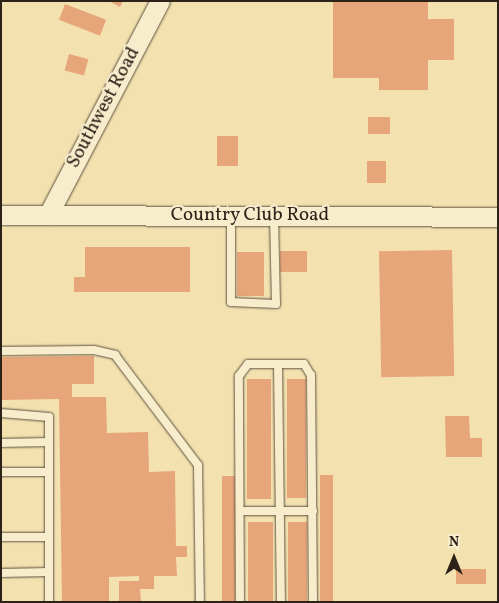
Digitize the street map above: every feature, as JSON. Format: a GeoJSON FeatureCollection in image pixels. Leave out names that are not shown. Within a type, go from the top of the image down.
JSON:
{"type":"FeatureCollection","features":[{"type":"Feature","properties":{"kind":"street","name":"Southwest Road"},"geometry":{"type":"LineString","coordinates":[[48,215],[160,1]]}},
{"type":"Feature","properties":{"kind":"street","name":"Country Club Road"},"geometry":{"type":"LineString","coordinates":[[1,215],[498,217]]}},
{"type":"Feature","properties":{"kind":"lane"},"geometry":{"type":"LineString","coordinates":[[231,216],[231,302],[276,304],[274,215]]}},
{"type":"Feature","properties":{"kind":"lane"},"geometry":{"type":"LineString","coordinates":[[1,351],[94,350],[115,355],[198,465],[200,602]]}},
{"type":"Feature","properties":{"kind":"lane"},"geometry":{"type":"LineString","coordinates":[[240,602],[238,376],[248,364],[304,364],[311,375],[313,602]]}},
{"type":"Feature","properties":{"kind":"lane"},"geometry":{"type":"LineString","coordinates":[[278,364],[280,602]]}},
{"type":"Feature","properties":{"kind":"lane"},"geometry":{"type":"LineString","coordinates":[[1,413],[49,417],[49,602]]}},
{"type":"Feature","properties":{"kind":"lane"},"geometry":{"type":"LineString","coordinates":[[1,443],[49,442]]}},
{"type":"Feature","properties":{"kind":"lane"},"geometry":{"type":"LineString","coordinates":[[1,472],[49,472]]}},
{"type":"Feature","properties":{"kind":"lane"},"geometry":{"type":"LineString","coordinates":[[240,511],[312,511]]}},
{"type":"Feature","properties":{"kind":"lane"},"geometry":{"type":"LineString","coordinates":[[1,538],[49,537]]}},
{"type":"Feature","properties":{"kind":"lane"},"geometry":{"type":"LineString","coordinates":[[1,573],[49,572]]}},
{"type":"Feature","properties":{"kind":"building"},"geometry":{"type":"Polygon","coordinates":[[[109,1],[123,1],[120,7],[109,1]]]}},
{"type":"Feature","properties":{"kind":"building"},"geometry":{"type":"Polygon","coordinates":[[[333,1],[428,1],[428,19],[454,19],[454,60],[428,60],[428,90],[379,90],[379,78],[333,78],[333,1]]]}},
{"type":"Feature","properties":{"kind":"building"},"geometry":{"type":"Polygon","coordinates":[[[65,4],[106,20],[100,36],[59,20],[65,4]]]}},
{"type":"Feature","properties":{"kind":"building"},"geometry":{"type":"Polygon","coordinates":[[[69,54],[88,59],[84,76],[65,70],[69,54]]]}},
{"type":"Feature","properties":{"kind":"building"},"geometry":{"type":"Polygon","coordinates":[[[368,117],[390,117],[390,134],[368,134],[368,117]]]}},
{"type":"Feature","properties":{"kind":"building"},"geometry":{"type":"Polygon","coordinates":[[[217,136],[238,136],[238,166],[217,166],[217,136]]]}},
{"type":"Feature","properties":{"kind":"building"},"geometry":{"type":"Polygon","coordinates":[[[367,161],[386,161],[386,183],[367,183],[367,161]]]}},
{"type":"Feature","properties":{"kind":"building"},"geometry":{"type":"Polygon","coordinates":[[[85,247],[190,247],[190,292],[74,292],[74,277],[85,277],[85,247]]]}},
{"type":"Feature","properties":{"kind":"building"},"geometry":{"type":"Polygon","coordinates":[[[452,250],[454,376],[381,377],[379,251],[452,250]]]}},
{"type":"Feature","properties":{"kind":"building"},"geometry":{"type":"Polygon","coordinates":[[[280,251],[307,251],[307,272],[280,272],[280,251]]]}},
{"type":"Feature","properties":{"kind":"building"},"geometry":{"type":"Polygon","coordinates":[[[237,252],[264,252],[264,296],[237,296],[237,252]]]}},
{"type":"Feature","properties":{"kind":"building"},"geometry":{"type":"Polygon","coordinates":[[[94,356],[94,384],[72,384],[72,397],[106,397],[107,433],[148,432],[149,472],[175,471],[176,546],[187,546],[187,557],[176,557],[177,576],[154,576],[154,589],[140,589],[141,602],[119,602],[119,581],[139,581],[139,576],[109,577],[109,602],[62,602],[59,399],[1,400],[1,357],[94,356]]]}},
{"type":"Feature","properties":{"kind":"building"},"geometry":{"type":"Polygon","coordinates":[[[247,379],[271,379],[271,499],[247,499],[247,379]]]}},
{"type":"Feature","properties":{"kind":"building"},"geometry":{"type":"Polygon","coordinates":[[[287,379],[306,379],[306,498],[287,498],[287,379]]]}},
{"type":"Feature","properties":{"kind":"building"},"geometry":{"type":"Polygon","coordinates":[[[445,416],[469,416],[470,438],[482,438],[482,457],[446,457],[445,416]]]}},
{"type":"Feature","properties":{"kind":"building"},"geometry":{"type":"Polygon","coordinates":[[[320,475],[333,475],[333,602],[320,602],[320,475]]]}},
{"type":"Feature","properties":{"kind":"building"},"geometry":{"type":"Polygon","coordinates":[[[222,476],[235,476],[235,602],[222,602],[222,476]]]}},
{"type":"Feature","properties":{"kind":"building"},"geometry":{"type":"Polygon","coordinates":[[[248,522],[273,522],[273,602],[248,602],[248,522]]]}},
{"type":"Feature","properties":{"kind":"building"},"geometry":{"type":"Polygon","coordinates":[[[288,522],[307,522],[307,602],[288,602],[288,522]]]}},
{"type":"Feature","properties":{"kind":"building"},"geometry":{"type":"Polygon","coordinates":[[[456,569],[486,569],[486,584],[456,584],[456,569]]]}}]}
